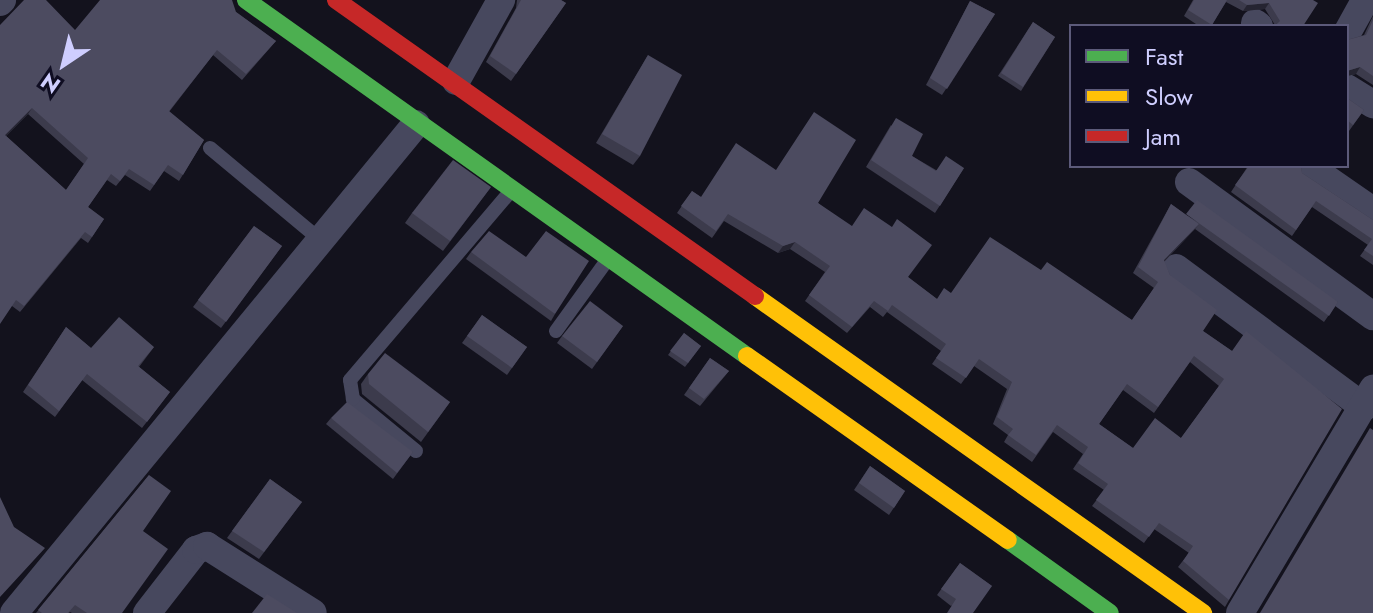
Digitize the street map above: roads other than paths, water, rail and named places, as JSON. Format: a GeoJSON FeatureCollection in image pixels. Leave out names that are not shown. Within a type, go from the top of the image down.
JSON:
{"type":"FeatureCollection","features":[{"type":"Feature","properties":{"kind":"street"},"geometry":{"type":"LineString","coordinates":[[246,0],[510,192],[1110,613]]}},
{"type":"Feature","properties":{"kind":"street"},"geometry":{"type":"LineString","coordinates":[[336,0],[456,81],[1182,607]]}},
{"type":"Feature","properties":{"kind":"street"},"geometry":{"type":"LineString","coordinates":[[456,81],[501,0]]}},
{"type":"Feature","properties":{"kind":"street"},"geometry":{"type":"LineString","coordinates":[[1349,29],[1365,0]]}},
{"type":"Feature","properties":{"kind":"street"},"geometry":{"type":"LineString","coordinates":[[1349,89],[1373,104]]}},
{"type":"Feature","properties":{"kind":"street"},"geometry":{"type":"LineString","coordinates":[[14,613],[324,242],[416,124]]}},
{"type":"Feature","properties":{"kind":"street"},"geometry":{"type":"LineString","coordinates":[[1311,168],[1373,211]]}},
{"type":"Feature","properties":{"kind":"street"},"geometry":{"type":"LineString","coordinates":[[1189,182],[1373,316]]}},
{"type":"Feature","properties":{"kind":"street"},"geometry":{"type":"LineString","coordinates":[[1176,268],[1369,398],[1240,613]]}},
{"type":"Feature","properties":{"kind":"street"},"geometry":{"type":"LineString","coordinates":[[147,613],[196,550],[207,546],[313,613]]}},
{"type":"Feature","properties":{"kind":"lane"},"geometry":{"type":"LineString","coordinates":[[210,148],[324,242]]}},
{"type":"Feature","properties":{"kind":"lane"},"geometry":{"type":"LineString","coordinates":[[416,451],[353,399],[350,380],[510,192]]}},
{"type":"Feature","properties":{"kind":"lane"},"geometry":{"type":"LineString","coordinates":[[556,331],[608,258]]}}]}
